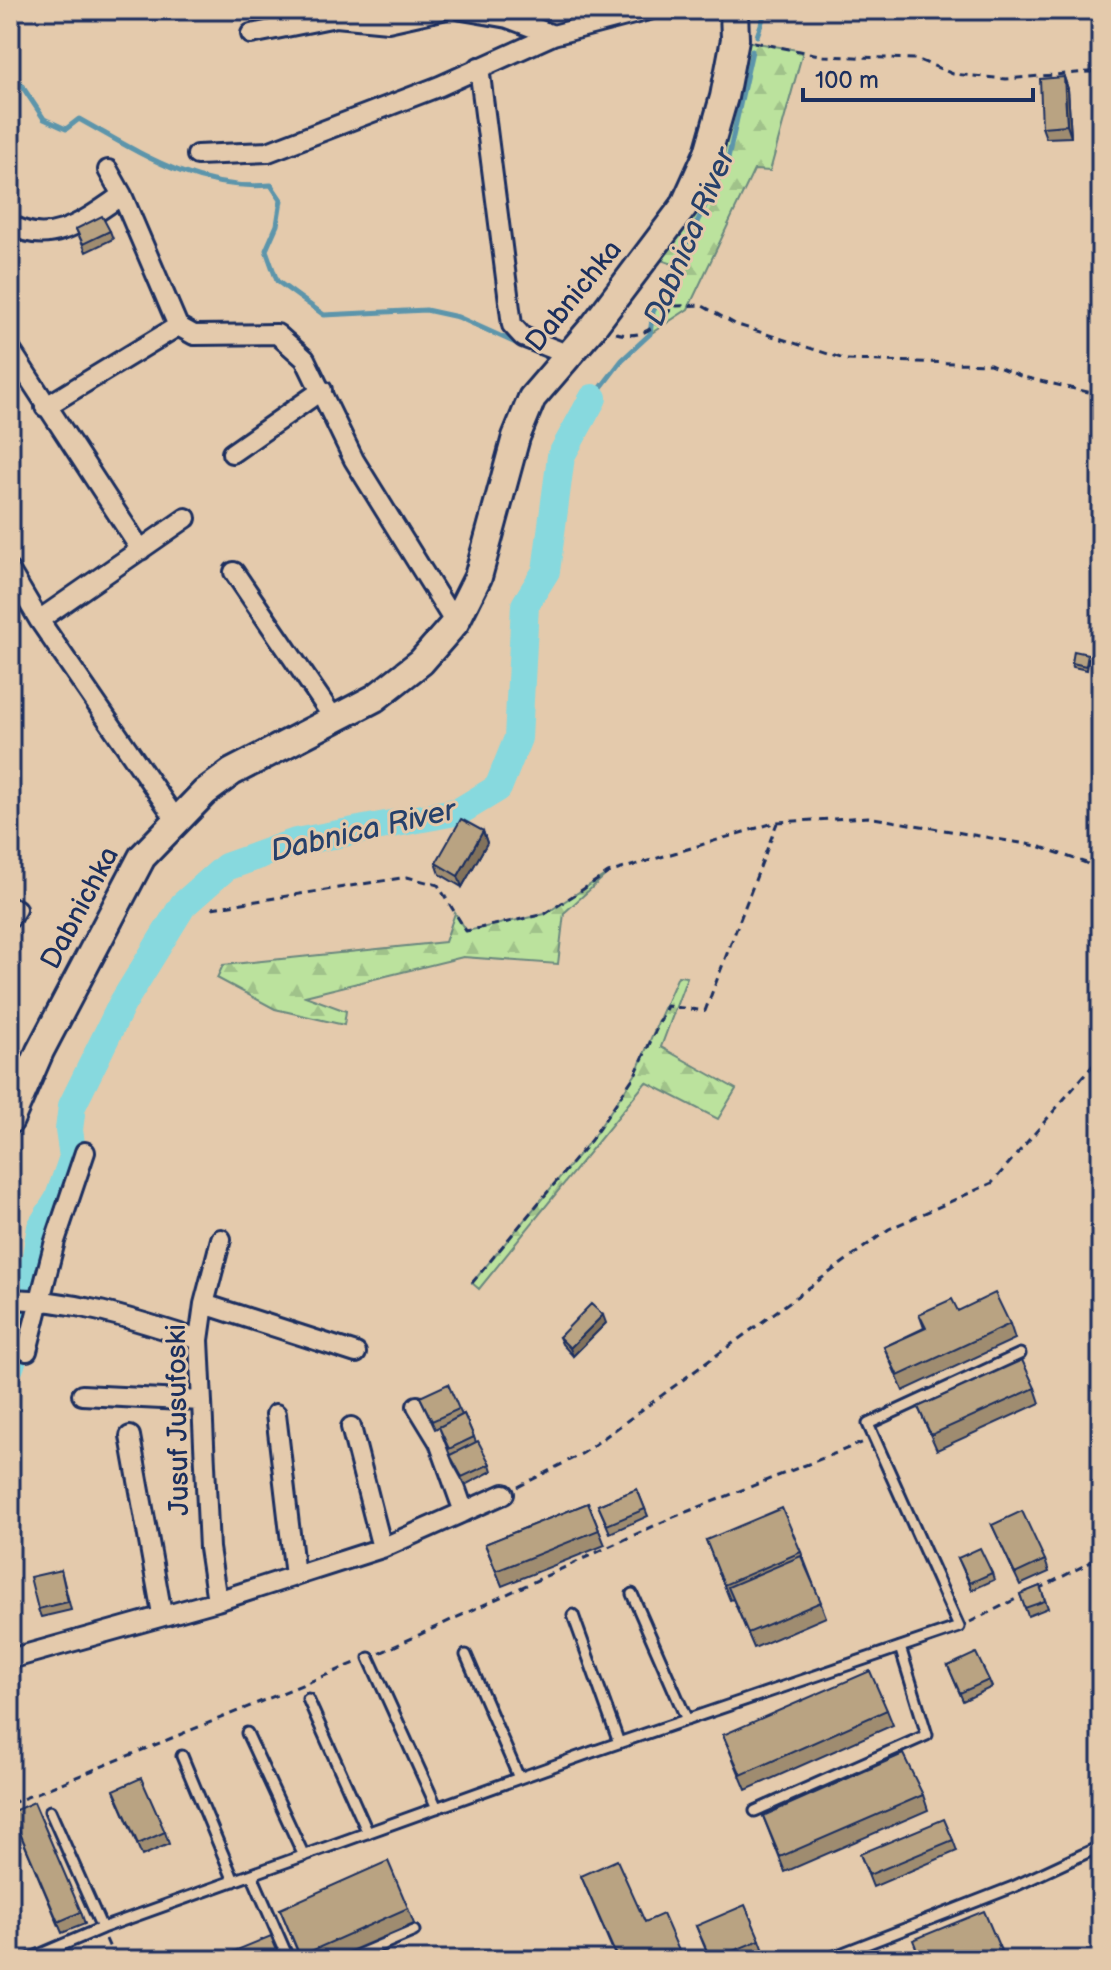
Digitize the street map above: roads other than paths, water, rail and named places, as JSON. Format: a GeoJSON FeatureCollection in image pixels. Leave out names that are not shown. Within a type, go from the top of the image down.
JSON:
{"type":"FeatureCollection","features":[{"type":"Feature","properties":{"kind":"street"},"geometry":{"type":"LineString","coordinates":[[251,34],[336,17],[388,22],[442,10]]}},
{"type":"Feature","properties":{"kind":"street"},"geometry":{"type":"LineString","coordinates":[[462,10],[508,18],[553,35]]}},
{"type":"Feature","properties":{"kind":"street"},"geometry":{"type":"LineString","coordinates":[[197,155],[268,152],[440,86],[553,35],[624,13],[649,10]]}},
{"type":"Feature","properties":{"kind":"street","name":"Dabnichka"},"geometry":{"type":"LineString","coordinates":[[10,1120],[40,1051],[142,857],[232,772],[335,720],[399,681],[455,623],[478,577],[516,437],[532,398],[593,327],[684,206],[708,153],[724,97],[735,39],[734,10]]}},
{"type":"Feature","properties":{"kind":"street"},"geometry":{"type":"LineString","coordinates":[[479,67],[512,325],[523,337],[569,355]]}},
{"type":"Feature","properties":{"kind":"street"},"geometry":{"type":"LineString","coordinates":[[108,170],[122,195],[178,326],[194,335],[277,334],[305,359],[354,460],[455,623]]}},
{"type":"Feature","properties":{"kind":"street"},"geometry":{"type":"LineString","coordinates":[[10,224],[35,234],[69,230],[122,195]]}},
{"type":"Feature","properties":{"kind":"street"},"geometry":{"type":"LineString","coordinates":[[45,407],[178,326]]}},
{"type":"Feature","properties":{"kind":"street"},"geometry":{"type":"LineString","coordinates":[[10,349],[141,550]]}},
{"type":"Feature","properties":{"kind":"street"},"geometry":{"type":"LineString","coordinates":[[232,453],[322,390]]}},
{"type":"Feature","properties":{"kind":"street"},"geometry":{"type":"LineString","coordinates":[[39,620],[186,518]]}},
{"type":"Feature","properties":{"kind":"street"},"geometry":{"type":"LineString","coordinates":[[10,571],[39,620],[177,821]]}},
{"type":"Feature","properties":{"kind":"street"},"geometry":{"type":"LineString","coordinates":[[234,572],[335,720]]}},
{"type":"Feature","properties":{"kind":"street"},"geometry":{"type":"LineString","coordinates":[[27,1351],[85,1152]]}},
{"type":"Feature","properties":{"kind":"street","name":"Jusuf Jusufoski"},"geometry":{"type":"LineString","coordinates":[[217,1601],[209,1548],[199,1340],[204,1304],[221,1239]]}},
{"type":"Feature","properties":{"kind":"street"},"geometry":{"type":"LineString","coordinates":[[10,1299],[41,1299],[118,1313],[199,1340]]}},
{"type":"Feature","properties":{"kind":"street"},"geometry":{"type":"LineString","coordinates":[[204,1304],[356,1353]]}},
{"type":"Feature","properties":{"kind":"street"},"geometry":{"type":"LineString","coordinates":[[82,1395],[202,1401]]}},
{"type":"Feature","properties":{"kind":"street"},"geometry":{"type":"LineString","coordinates":[[417,1406],[439,1442],[464,1512]]}},
{"type":"Feature","properties":{"kind":"street"},"geometry":{"type":"LineString","coordinates":[[276,1414],[295,1576]]}},
{"type":"Feature","properties":{"kind":"street"},"geometry":{"type":"LineString","coordinates":[[351,1427],[382,1548]]}},
{"type":"Feature","properties":{"kind":"street"},"geometry":{"type":"LineString","coordinates":[[130,1436],[162,1614]]}},
{"type":"Feature","properties":{"kind":"street"},"geometry":{"type":"LineString","coordinates":[[10,1659],[217,1601],[382,1548],[504,1494]]}},
{"type":"Feature","properties":{"kind":"lane"},"geometry":{"type":"LineString","coordinates":[[27,1960],[102,1928],[519,1778],[959,1627],[868,1424],[1020,1354]]}},
{"type":"Feature","properties":{"kind":"lane"},"geometry":{"type":"LineString","coordinates":[[632,1594],[687,1720]]}},
{"type":"Feature","properties":{"kind":"lane"},"geometry":{"type":"LineString","coordinates":[[573,1615],[619,1743]]}},
{"type":"Feature","properties":{"kind":"lane"},"geometry":{"type":"LineString","coordinates":[[755,1811],[927,1735],[900,1647]]}},
{"type":"Feature","properties":{"kind":"lane"},"geometry":{"type":"LineString","coordinates":[[466,1655],[519,1778]]}},
{"type":"Feature","properties":{"kind":"lane"},"geometry":{"type":"LineString","coordinates":[[369,1658],[437,1808]]}},
{"type":"Feature","properties":{"kind":"lane"},"geometry":{"type":"LineString","coordinates":[[308,1699],[368,1833]]}},
{"type":"Feature","properties":{"kind":"lane"},"geometry":{"type":"LineString","coordinates":[[247,1733],[304,1856]]}},
{"type":"Feature","properties":{"kind":"lane"},"geometry":{"type":"LineString","coordinates":[[182,1756],[234,1881]]}},
{"type":"Feature","properties":{"kind":"lane"},"geometry":{"type":"LineString","coordinates":[[50,1811],[102,1928]]}},
{"type":"Feature","properties":{"kind":"lane"},"geometry":{"type":"LineString","coordinates":[[825,1960],[1013,1887],[1101,1846]]}},
{"type":"Feature","properties":{"kind":"lane"},"geometry":{"type":"LineString","coordinates":[[252,1875],[289,1960]]}},
{"type":"Feature","properties":{"kind":"lane"},"geometry":{"type":"LineString","coordinates":[[346,1960],[414,1931]]}},
{"type":"Feature","properties":{"kind":"waterway","name":"Dabnica River"},"geometry":{"type":"LineString","coordinates":[[757,36],[766,10]]}},
{"type":"Feature","properties":{"kind":"waterway","name":"Dabnica River"},"geometry":{"type":"LineString","coordinates":[[593,398],[622,360],[650,334],[653,312],[728,159],[752,51]]}},
{"type":"Feature","properties":{"kind":"waterway"},"geometry":{"type":"LineString","coordinates":[[10,68],[44,119],[66,129],[79,119],[147,157],[194,176],[244,186],[271,185],[281,200],[277,225],[266,250],[277,281],[324,315],[426,310],[458,317],[549,358]]}},
{"type":"Feature","properties":{"kind":"waterway","name":"Dabnica River"},"geometry":{"type":"LineString","coordinates":[[10,1367],[23,1330],[41,1227],[58,1200],[73,1157],[69,1130],[72,1106],[122,1004],[183,905],[226,867],[296,842],[460,811],[498,788],[518,738],[525,605],[546,571],[561,456],[593,398]]}}]}
